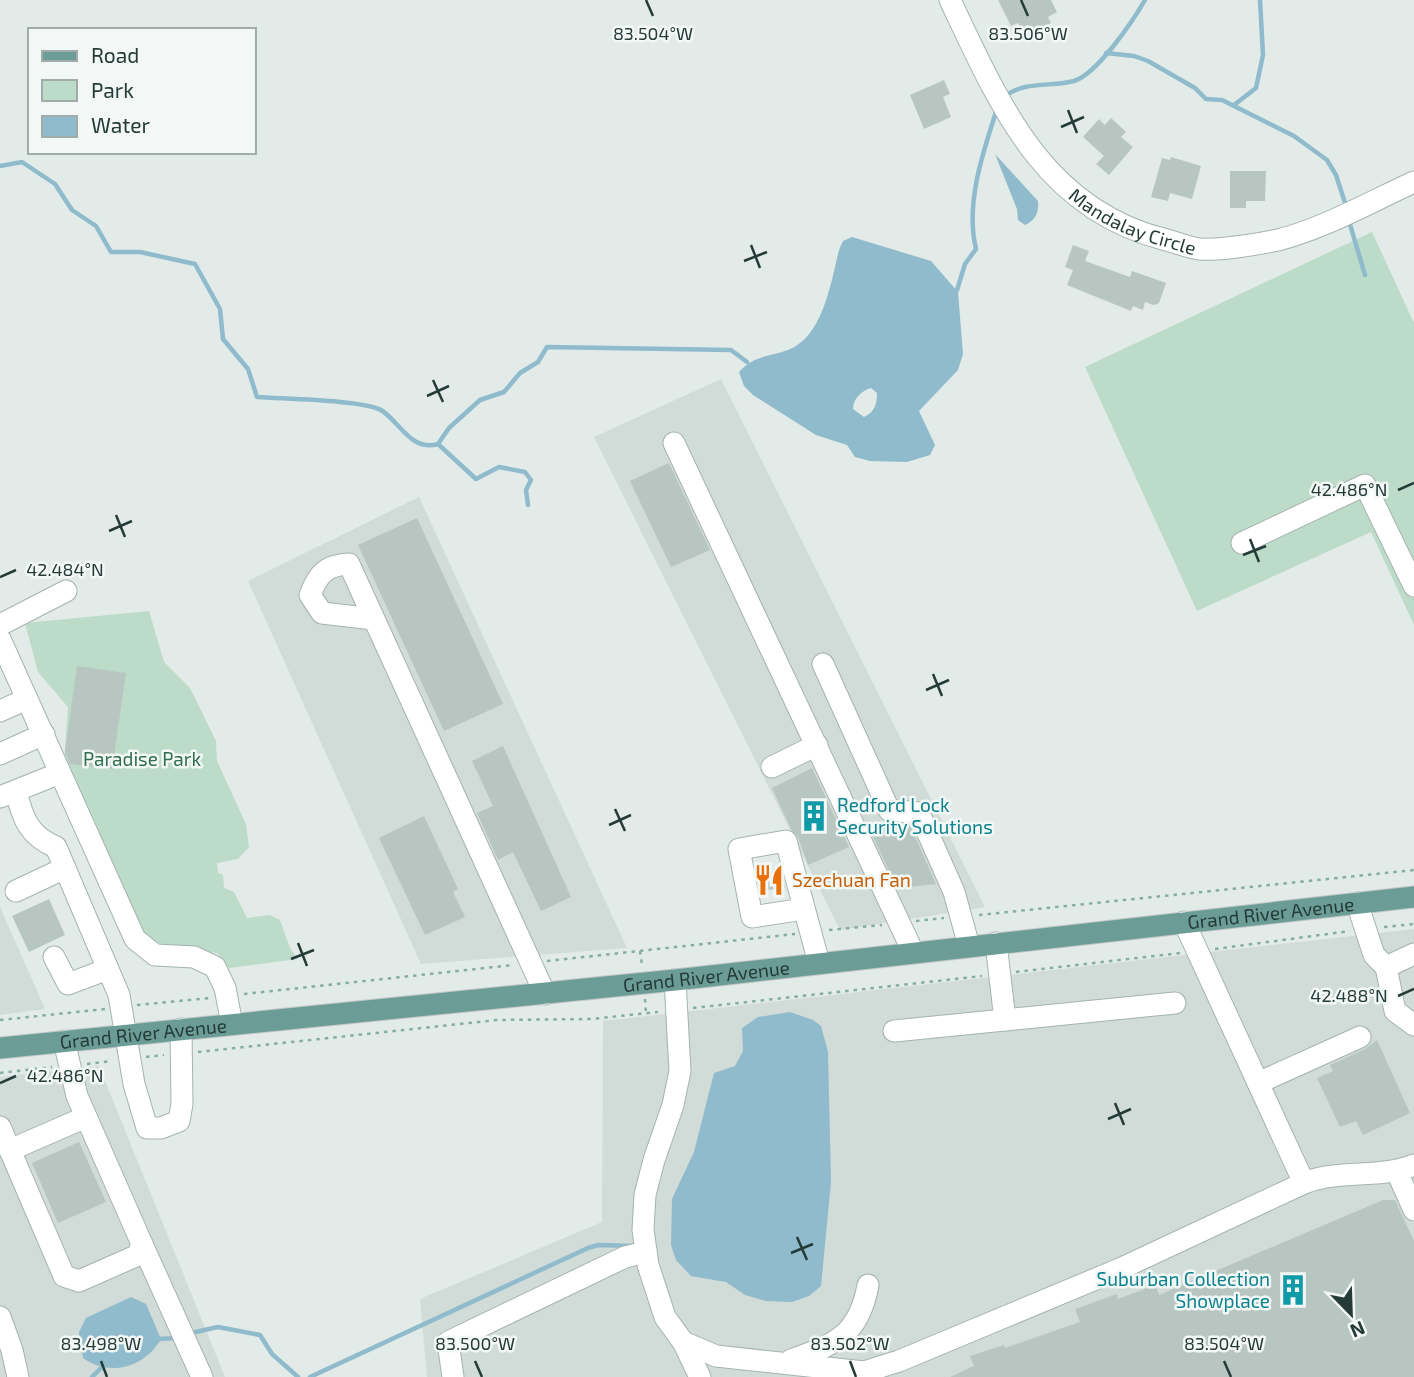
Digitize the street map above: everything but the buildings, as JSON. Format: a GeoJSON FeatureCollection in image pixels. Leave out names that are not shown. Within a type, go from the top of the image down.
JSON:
{"type":"FeatureCollection","features":[{"type":"Feature","properties":{"kind":"main road","name":"Grand River Avenue"},"geometry":{"type":"LineString","coordinates":[[0,1048],[675,981],[1414,897]]}},
{"type":"Feature","properties":{"kind":"street","name":"Mandalay Circle"},"geometry":{"type":"LineString","coordinates":[[950,0],[979,61],[1033,154],[1069,193],[1098,215],[1141,234],[1201,249],[1276,240],[1316,227],[1414,182]]}},
{"type":"Feature","properties":{"kind":"street"},"geometry":{"type":"LineString","coordinates":[[674,443],[913,952]]}},
{"type":"Feature","properties":{"kind":"street"},"geometry":{"type":"LineString","coordinates":[[1241,543],[1365,485],[1414,586]]}},
{"type":"Feature","properties":{"kind":"street"},"geometry":{"type":"LineString","coordinates":[[0,625],[66,591]]}},
{"type":"Feature","properties":{"kind":"street"},"geometry":{"type":"LineString","coordinates":[[374,619],[545,993]]}},
{"type":"Feature","properties":{"kind":"street"},"geometry":{"type":"LineString","coordinates":[[0,639],[5,664],[27,699],[44,734],[135,939],[155,956],[206,961],[221,976],[232,1024]]}},
{"type":"Feature","properties":{"kind":"street"},"geometry":{"type":"LineString","coordinates":[[823,664],[889,810],[919,813],[954,892],[969,946]]}},
{"type":"Feature","properties":{"kind":"street"},"geometry":{"type":"LineString","coordinates":[[0,711],[27,699]]}},
{"type":"Feature","properties":{"kind":"street"},"geometry":{"type":"LineString","coordinates":[[0,754],[44,734]]}},
{"type":"Feature","properties":{"kind":"street"},"geometry":{"type":"LineString","coordinates":[[772,767],[817,745]]}},
{"type":"Feature","properties":{"kind":"street"},"geometry":{"type":"LineString","coordinates":[[60,773],[8,794],[24,821],[42,841],[56,847],[108,969],[121,1007],[140,1110],[148,1128],[161,1128],[179,1121],[182,1104],[181,1029]]}},
{"type":"Feature","properties":{"kind":"street"},"geometry":{"type":"LineString","coordinates":[[16,891],[65,868]]}},
{"type":"Feature","properties":{"kind":"street"},"geometry":{"type":"LineString","coordinates":[[1357,903],[1374,955],[1386,967],[1395,1011],[1414,1025]]}},
{"type":"Feature","properties":{"kind":"street"},"geometry":{"type":"LineString","coordinates":[[804,909],[819,963]]}},
{"type":"Feature","properties":{"kind":"street"},"geometry":{"type":"LineString","coordinates":[[1184,922],[1304,1183]]}},
{"type":"Feature","properties":{"kind":"street"},"geometry":{"type":"LineString","coordinates":[[996,943],[1005,1020]]}},
{"type":"Feature","properties":{"kind":"street"},"geometry":{"type":"LineString","coordinates":[[1386,967],[1414,954]]}},
{"type":"Feature","properties":{"kind":"street"},"geometry":{"type":"LineString","coordinates":[[54,957],[68,984],[108,969]]}},
{"type":"Feature","properties":{"kind":"street"},"geometry":{"type":"LineString","coordinates":[[675,981],[680,1071],[645,1195],[643,1230],[646,1252],[665,1317],[683,1342],[700,1377]]}},
{"type":"Feature","properties":{"kind":"street"},"geometry":{"type":"LineString","coordinates":[[894,1031],[1175,1003]]}},
{"type":"Feature","properties":{"kind":"street"},"geometry":{"type":"LineString","coordinates":[[1258,1083],[1360,1037]]}},
{"type":"Feature","properties":{"kind":"street"},"geometry":{"type":"LineString","coordinates":[[64,1041],[76,1096],[202,1377]]}},
{"type":"Feature","properties":{"kind":"street"},"geometry":{"type":"LineString","coordinates":[[10,1150],[86,1117]]}},
{"type":"Feature","properties":{"kind":"street"},"geometry":{"type":"LineString","coordinates":[[0,1128],[64,1276],[79,1281],[138,1255],[142,1244]]}},
{"type":"Feature","properties":{"kind":"street"},"geometry":{"type":"LineString","coordinates":[[786,1362],[835,1373],[863,1371],[899,1361],[1122,1268],[1321,1176],[1405,1168],[1414,1210]]}},
{"type":"Feature","properties":{"kind":"street"},"geometry":{"type":"LineString","coordinates":[[453,1377],[448,1342],[625,1257],[646,1252]]}},
{"type":"Feature","properties":{"kind":"street"},"geometry":{"type":"LineString","coordinates":[[683,1342],[753,1368],[786,1362],[821,1349],[849,1332],[864,1309],[868,1285]]}},
{"type":"Feature","properties":{"kind":"street"},"geometry":{"type":"LineString","coordinates":[[0,1317],[18,1377]]}},
{"type":"Feature","properties":{"kind":"path"},"geometry":{"type":"LineString","coordinates":[[0,1020],[1414,870]]}},
{"type":"Feature","properties":{"kind":"path"},"geometry":{"type":"LineString","coordinates":[[0,1073],[497,1020],[591,1019],[677,1010],[1414,924]]}},
{"type":"Feature","properties":{"kind":"shaded area"},"geometry":{"type":"Polygon","coordinates":[[[721,379],[985,907],[840,930],[594,437],[721,379]]]}},
{"type":"Feature","properties":{"kind":"shaded area"},"geometry":{"type":"Polygon","coordinates":[[[419,497],[627,948],[421,964],[248,581],[419,497]]]}},
{"type":"Feature","properties":{"kind":"shaded area"},"geometry":{"type":"Polygon","coordinates":[[[0,907],[45,1009],[0,1015],[0,907]]]}},
{"type":"Feature","properties":{"kind":"shaded area"},"geometry":{"type":"Polygon","coordinates":[[[1414,929],[1414,1377],[427,1377],[420,1299],[602,1222],[603,1021],[1414,929]]]}},
{"type":"Feature","properties":{"kind":"shaded area"},"geometry":{"type":"Polygon","coordinates":[[[99,1066],[225,1377],[0,1377],[0,1077],[99,1066]]]}},
{"type":"Feature","properties":{"kind":"green space"},"geometry":{"type":"Polygon","coordinates":[[[1372,232],[1414,323],[1414,625],[1371,532],[1197,611],[1085,367],[1372,232]]]}},
{"type":"Feature","properties":{"kind":"green space","name":"Paradise Park"},"geometry":{"type":"Polygon","coordinates":[[[149,611],[164,662],[190,688],[216,741],[217,761],[246,824],[249,847],[238,859],[217,863],[218,873],[223,875],[224,888],[234,892],[247,918],[270,915],[280,920],[290,948],[298,959],[229,968],[217,953],[169,948],[147,938],[128,914],[64,763],[68,707],[38,672],[25,623],[149,611]]]}},
{"type":"Feature","properties":{"kind":"water"},"geometry":{"type":"Polygon","coordinates":[[[995,154],[1038,201],[1036,215],[1025,225],[1018,220],[1017,209],[995,154]]]}},
{"type":"Feature","properties":{"kind":"water"},"geometry":{"type":"Polygon","coordinates":[[[852,237],[931,261],[958,292],[963,354],[958,370],[919,411],[935,445],[930,455],[907,462],[870,461],[855,457],[847,445],[816,435],[753,395],[744,386],[739,372],[745,366],[756,359],[788,350],[810,333],[824,307],[843,241],[852,237]],[[871,388],[864,391],[856,399],[853,409],[864,417],[871,413],[877,401],[877,393],[871,388]]]}},
{"type":"Feature","properties":{"kind":"water"},"geometry":{"type":"Polygon","coordinates":[[[790,1012],[813,1020],[821,1026],[828,1052],[831,1182],[821,1286],[809,1296],[792,1302],[766,1301],[745,1295],[726,1282],[691,1276],[676,1260],[671,1245],[672,1199],[694,1152],[714,1073],[735,1066],[743,1051],[742,1028],[758,1017],[790,1012]]]}},
{"type":"Feature","properties":{"kind":"water"},"geometry":{"type":"Polygon","coordinates":[[[131,1297],[146,1304],[161,1339],[154,1349],[136,1363],[115,1368],[93,1364],[83,1358],[79,1332],[86,1318],[131,1297]]]}},
{"type":"Feature","properties":{"kind":"waterway"},"geometry":{"type":"LineString","coordinates":[[1005,96],[1021,88],[1065,83],[1083,76],[1114,46],[1145,0]]}},
{"type":"Feature","properties":{"kind":"waterway"},"geometry":{"type":"LineString","coordinates":[[1234,105],[1256,88],[1263,55],[1260,0]]}},
{"type":"Feature","properties":{"kind":"waterway"},"geometry":{"type":"LineString","coordinates":[[1106,53],[1134,56],[1148,61],[1195,88],[1206,99],[1222,100],[1294,136],[1327,160],[1336,175],[1347,209]]}},
{"type":"Feature","properties":{"kind":"waterway"},"geometry":{"type":"LineString","coordinates":[[957,290],[965,264],[976,249],[973,232],[974,196],[981,160],[997,109]]}},
{"type":"Feature","properties":{"kind":"waterway"},"geometry":{"type":"LineString","coordinates":[[0,166],[22,162],[55,184],[72,210],[96,226],[111,252],[140,252],[195,264],[220,309],[223,339],[248,369],[257,397],[341,402],[381,410],[413,440],[420,444],[438,444],[476,479],[499,467],[525,472],[531,480],[526,490],[528,505]]}},
{"type":"Feature","properties":{"kind":"waterway"},"geometry":{"type":"LineString","coordinates":[[1349,221],[1365,275]]}},
{"type":"Feature","properties":{"kind":"waterway"},"geometry":{"type":"LineString","coordinates":[[438,444],[449,428],[480,400],[504,392],[520,373],[538,362],[547,347],[731,350],[747,362]]}},
{"type":"Feature","properties":{"kind":"waterway"},"geometry":{"type":"LineString","coordinates":[[310,1377],[588,1248],[598,1245],[632,1246]]}},
{"type":"Feature","properties":{"kind":"waterway"},"geometry":{"type":"LineString","coordinates":[[191,1333],[218,1327],[260,1335],[272,1354],[298,1377]]}},
{"type":"Feature","properties":{"kind":"waterway"},"geometry":{"type":"LineString","coordinates":[[157,1339],[179,1338]]}},
{"type":"Feature","properties":{"kind":"waterway"},"geometry":{"type":"LineString","coordinates":[[92,1377],[102,1367]]}},
{"type":"Feature","properties":{"kind":"place","name":"Redford Lock Security Solutions"},"geometry":{"type":"Point","coordinates":[814,816]}},
{"type":"Feature","properties":{"kind":"place","name":"Szechuan Fan"},"geometry":{"type":"Point","coordinates":[769,880]}},
{"type":"Feature","properties":{"kind":"place","name":"Suburban Collection Showplace"},"geometry":{"type":"Point","coordinates":[1293,1290]}}]}
